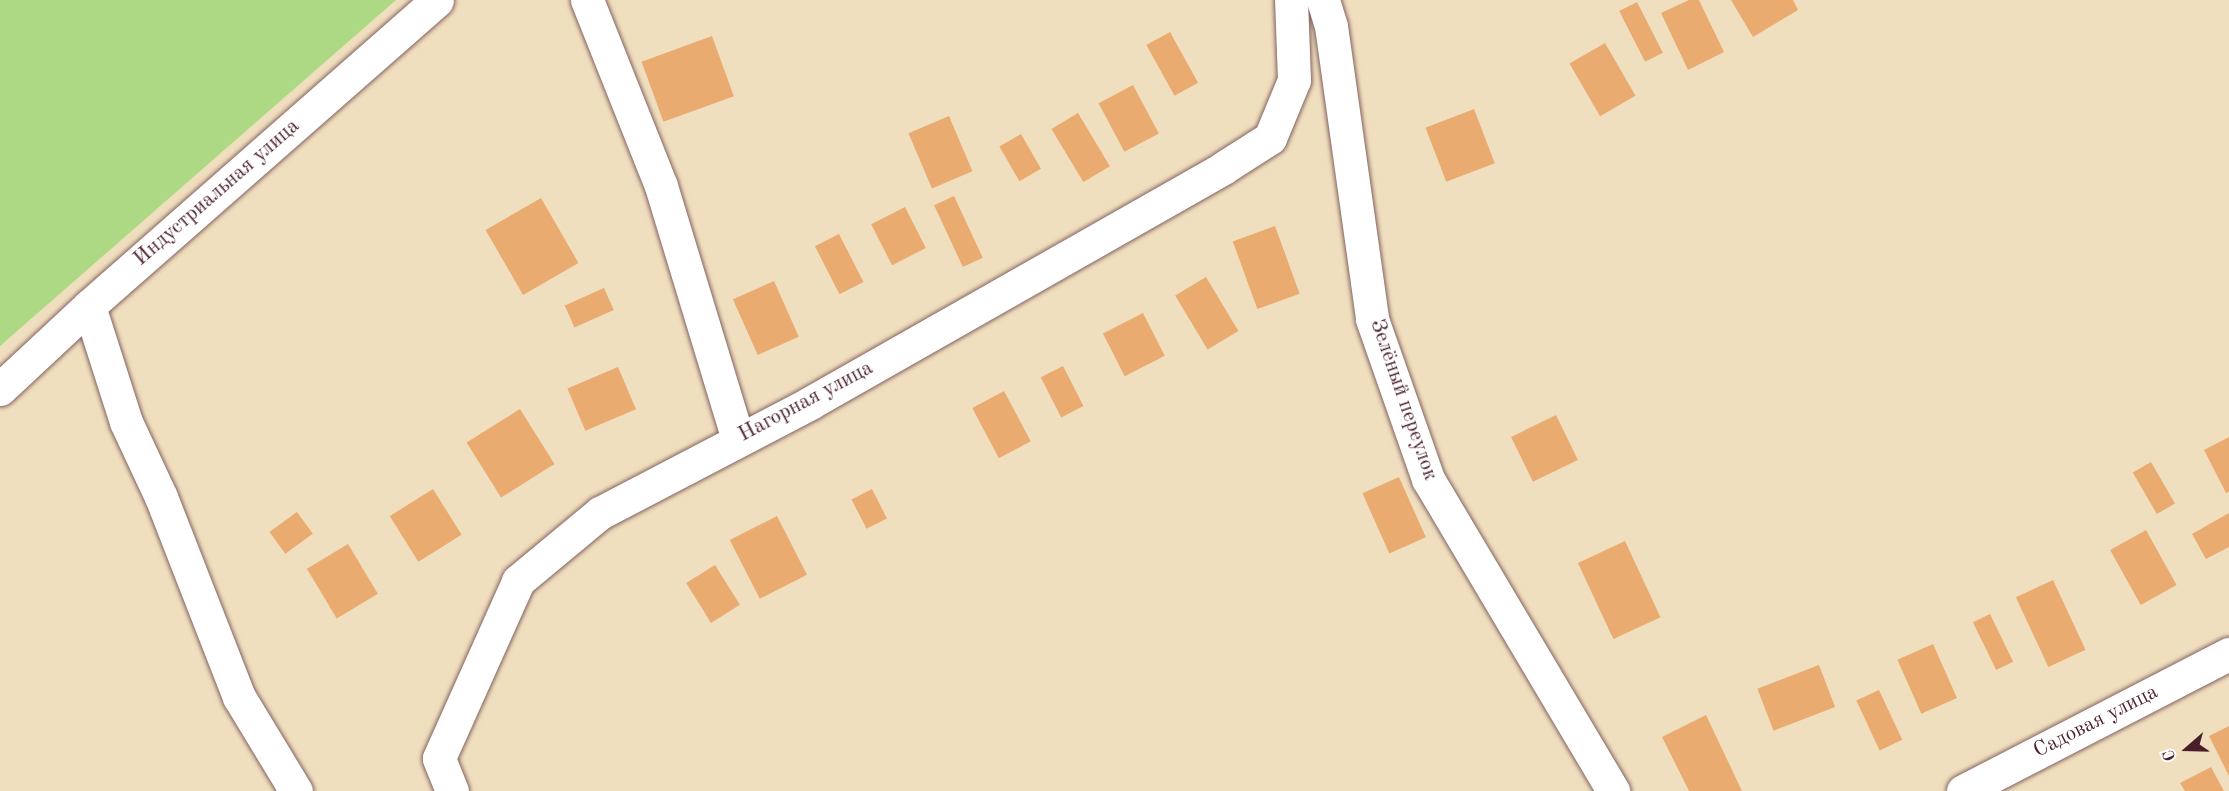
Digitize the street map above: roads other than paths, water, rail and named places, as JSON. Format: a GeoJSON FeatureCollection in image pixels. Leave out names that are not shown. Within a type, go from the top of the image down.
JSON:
{"type":"FeatureCollection","features":[{"type":"Feature","properties":{"kind":"street","name":"Индустриальная улица"},"geometry":{"type":"LineString","coordinates":[[0,389],[89,306],[437,0]]}},
{"type":"Feature","properties":{"kind":"street"},"geometry":{"type":"LineString","coordinates":[[587,0],[661,186],[738,439]]}},
{"type":"Feature","properties":{"kind":"street","name":"Нагорная улица"},"geometry":{"type":"LineString","coordinates":[[452,791],[439,758],[518,581],[600,513],[810,403],[1223,168],[1270,138],[1294,80],[1291,0]]}},
{"type":"Feature","properties":{"kind":"street","name":"Зелёный переулок"},"geometry":{"type":"LineString","coordinates":[[1323,0],[1331,26],[1372,319],[1428,479],[1613,791]]}},
{"type":"Feature","properties":{"kind":"street"},"geometry":{"type":"LineString","coordinates":[[89,306],[126,422],[161,497],[239,697],[296,791]]}},
{"type":"Feature","properties":{"kind":"street","name":"Садовая улица"},"geometry":{"type":"LineString","coordinates":[[1963,791],[2229,654]]}}]}
